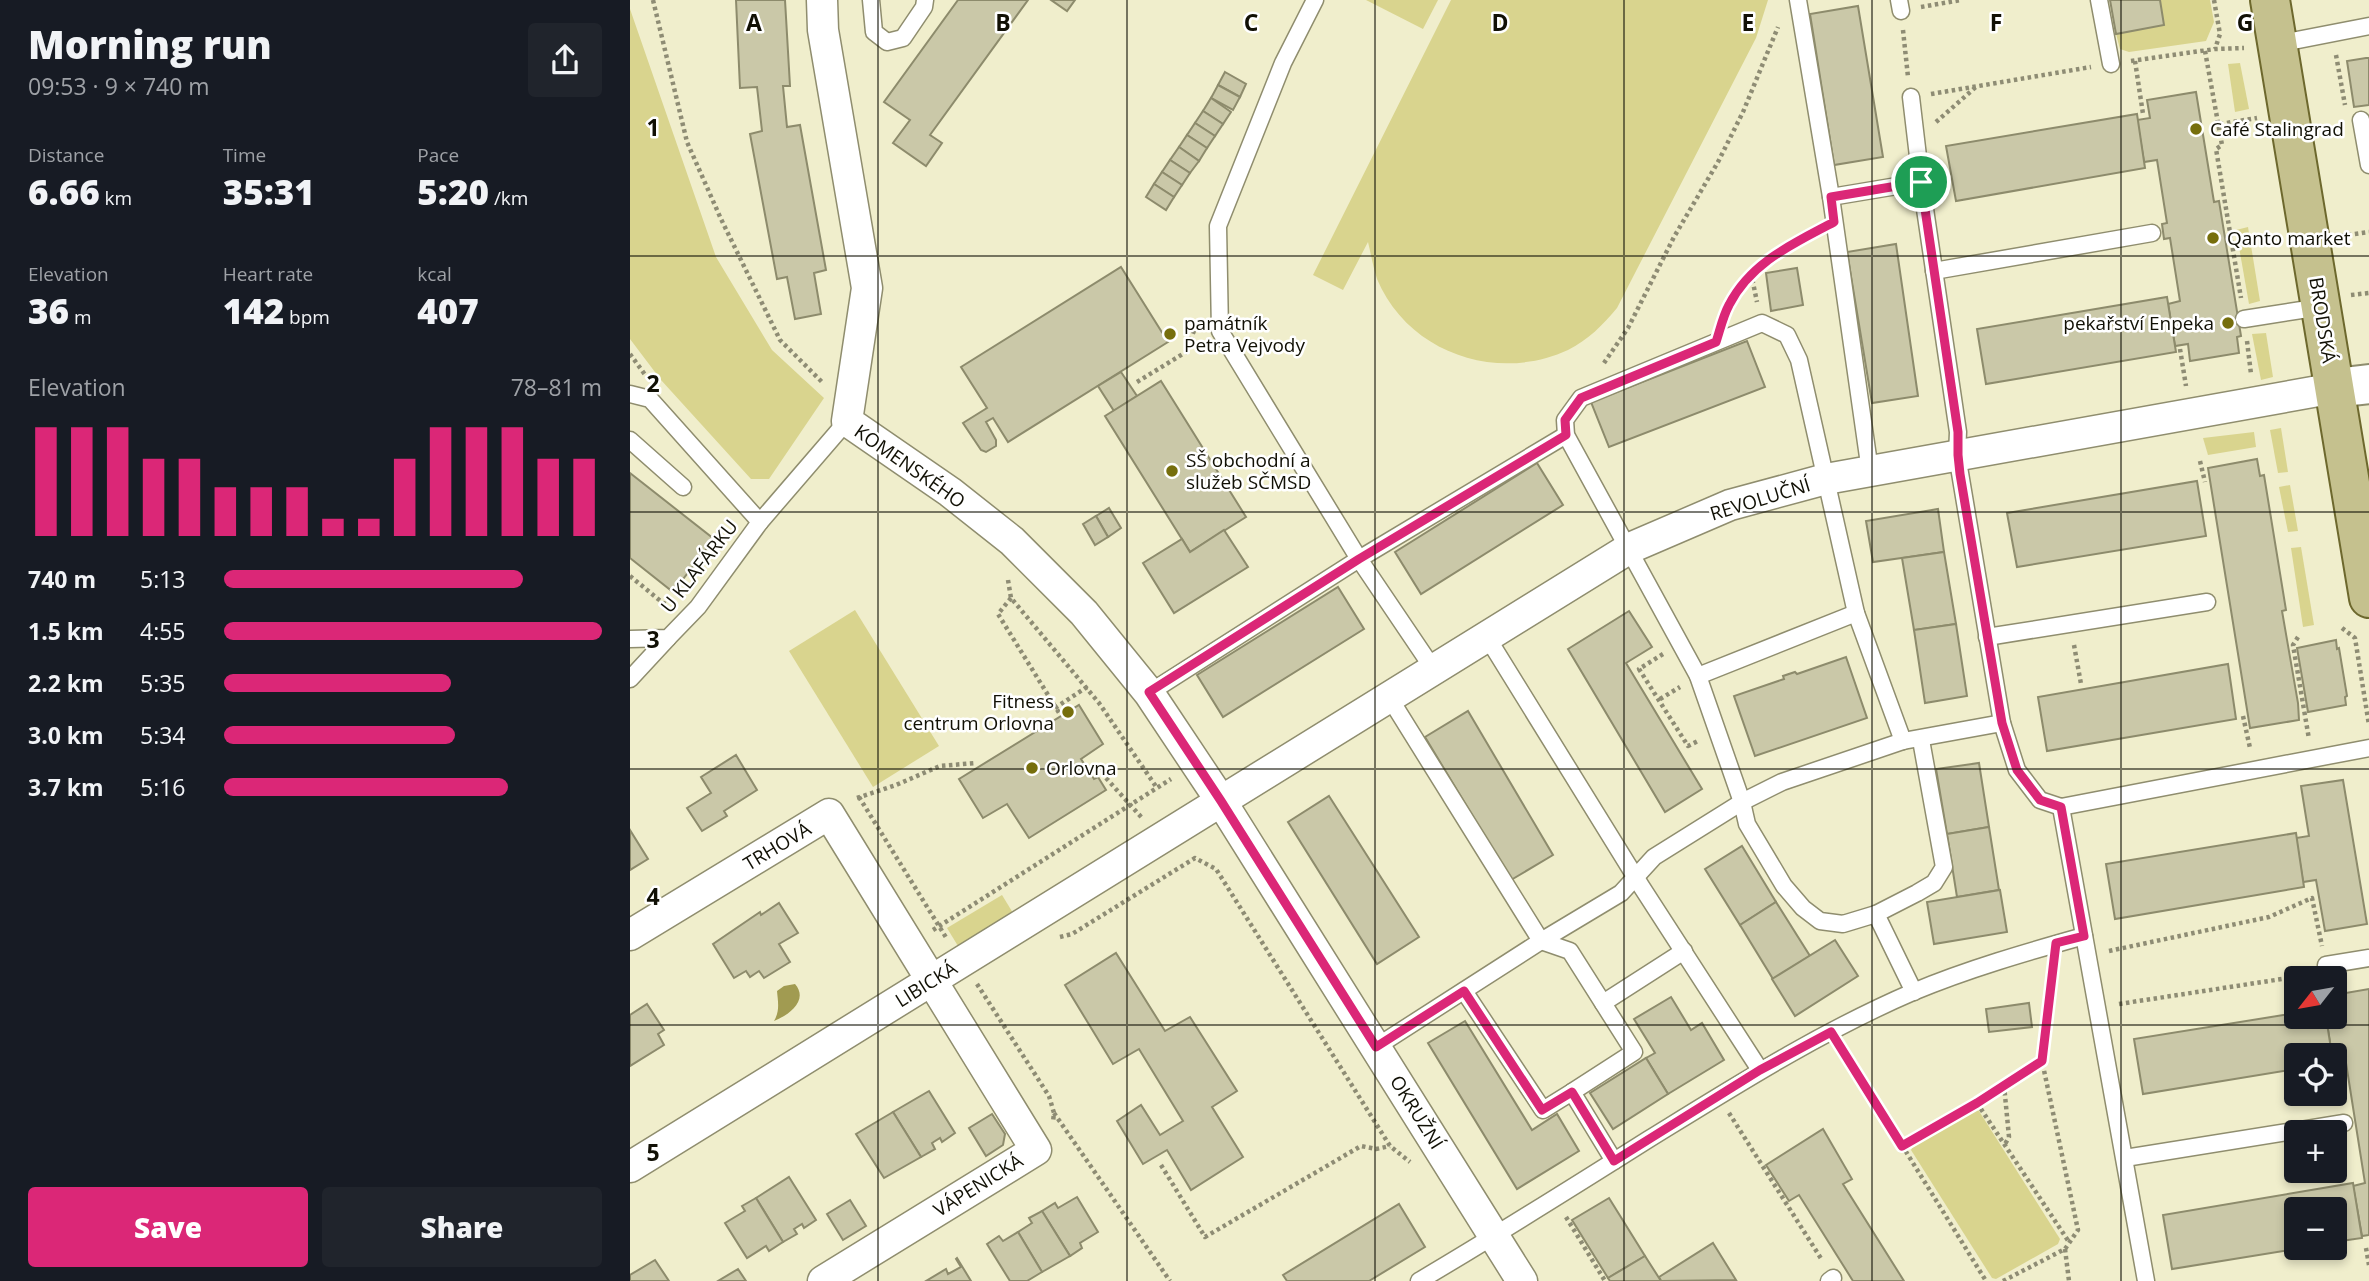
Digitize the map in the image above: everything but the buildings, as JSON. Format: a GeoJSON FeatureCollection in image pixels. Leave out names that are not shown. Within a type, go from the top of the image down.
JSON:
{"type":"FeatureCollection","features":[{"type":"Feature","properties":{"kind":"main road","name":"BRODSKÁ"},"geometry":{"type":"LineString","coordinates":[[2270,0],[2266,46],[2321,307],[2352,386],[2369,598]]}},
{"type":"Feature","properties":{"kind":"street","name":"KOMENSKÉHO"},"geometry":{"type":"LineString","coordinates":[[822,0],[823,30],[867,288],[847,421],[950,492],[1012,541],[1084,613],[1149,692],[1221,801]]}},
{"type":"Feature","properties":{"kind":"street","name":"REVOLUČNÍ"},"geometry":{"type":"LineString","coordinates":[[1221,801],[1630,548],[1730,505],[1826,479],[2352,386]]}},
{"type":"Feature","properties":{"kind":"street","name":"LIBICKÁ"},"geometry":{"type":"LineString","coordinates":[[630,1167],[1221,801]]}},
{"type":"Feature","properties":{"kind":"street","name":"OKRUŽNÍ"},"geometry":{"type":"LineString","coordinates":[[1221,801],[1522,1281]]}},
{"type":"Feature","properties":{"kind":"street","name":"TRHOVÁ"},"geometry":{"type":"LineString","coordinates":[[630,935],[829,814],[931,980]]}},
{"type":"Feature","properties":{"kind":"street","name":"VÁPENICKÁ"},"geometry":{"type":"LineString","coordinates":[[823,1281],[1035,1150],[931,980]]}},
{"type":"Feature","properties":{"kind":"lane"},"geometry":{"type":"LineString","coordinates":[[871,0],[874,32],[887,42],[903,38],[924,7],[925,0]]}},
{"type":"Feature","properties":{"kind":"lane"},"geometry":{"type":"LineString","coordinates":[[1315,0],[1283,63],[1218,226],[1220,331],[1359,559],[1434,670]]}},
{"type":"Feature","properties":{"kind":"lane"},"geometry":{"type":"LineString","coordinates":[[1798,0],[1831,197],[1870,471]]}},
{"type":"Feature","properties":{"kind":"lane"},"geometry":{"type":"LineString","coordinates":[[2099,0],[2111,64]]}},
{"type":"Feature","properties":{"kind":"lane"},"geometry":{"type":"LineString","coordinates":[[2266,46],[2369,26]]}},
{"type":"Feature","properties":{"kind":"lane"},"geometry":{"type":"LineString","coordinates":[[1910,92],[1958,432],[1958,455],[2002,723],[2017,770],[2040,800],[2061,807],[2369,748]]}},
{"type":"Feature","properties":{"kind":"lane"},"geometry":{"type":"LineString","coordinates":[[2361,120],[2369,165]]}},
{"type":"Feature","properties":{"kind":"lane"},"geometry":{"type":"LineString","coordinates":[[1831,197],[1921,182]]}},
{"type":"Feature","properties":{"kind":"lane"},"geometry":{"type":"LineString","coordinates":[[1934,271],[2152,233]]}},
{"type":"Feature","properties":{"kind":"lane"},"geometry":{"type":"LineString","coordinates":[[2244,319],[2321,307]]}},
{"type":"Feature","properties":{"kind":"lane"},"geometry":{"type":"LineString","coordinates":[[1903,741],[1856,613],[1799,360],[1787,335],[1762,323],[1581,398],[1565,420],[1566,435],[1698,676],[1742,802],[1747,824],[1784,886],[1803,908],[1820,921],[1843,923],[1876,914],[1934,883],[1944,867],[1921,740]]}},
{"type":"Feature","properties":{"kind":"lane","name":"U KLAFÁRKU"},"geometry":{"type":"LineString","coordinates":[[630,394],[650,399],[760,522]]}},
{"type":"Feature","properties":{"kind":"lane","name":"U KLAFÁRKU"},"geometry":{"type":"LineString","coordinates":[[630,639],[668,638],[698,607],[760,522],[847,421]]}},
{"type":"Feature","properties":{"kind":"lane"},"geometry":{"type":"LineString","coordinates":[[1149,692],[1359,559],[1566,435]]}},
{"type":"Feature","properties":{"kind":"lane"},"geometry":{"type":"LineString","coordinates":[[630,440],[683,487]]}},
{"type":"Feature","properties":{"kind":"lane"},"geometry":{"type":"LineString","coordinates":[[1987,637],[2207,602]]}},
{"type":"Feature","properties":{"kind":"lane"},"geometry":{"type":"LineString","coordinates":[[1698,676],[1856,613]]}},
{"type":"Feature","properties":{"kind":"lane"},"geometry":{"type":"LineString","coordinates":[[1487,637],[1635,876],[1760,1070]]}},
{"type":"Feature","properties":{"kind":"lane"},"geometry":{"type":"LineString","coordinates":[[630,679],[668,638]]}},
{"type":"Feature","properties":{"kind":"lane"},"geometry":{"type":"LineString","coordinates":[[1390,697],[1541,941],[1570,951],[1634,1052],[1542,1110],[1464,991]]}},
{"type":"Feature","properties":{"kind":"lane"},"geometry":{"type":"LineString","coordinates":[[1376,1047],[1621,893],[1654,857],[1742,802],[1782,782],[1903,741],[1921,740],[2002,723]]}},
{"type":"Feature","properties":{"kind":"lane"},"geometry":{"type":"LineString","coordinates":[[2061,807],[2146,1281]]}},
{"type":"Feature","properties":{"kind":"lane"},"geometry":{"type":"LineString","coordinates":[[1876,914],[1914,992]]}},
{"type":"Feature","properties":{"kind":"lane"},"geometry":{"type":"LineString","coordinates":[[1419,1281],[1760,1070],[1831,1032],[1914,992],[2056,943],[2084,936]]}},
{"type":"Feature","properties":{"kind":"lane"},"geometry":{"type":"LineString","coordinates":[[1604,1003],[1684,951]]}},
{"type":"Feature","properties":{"kind":"lane"},"geometry":{"type":"LineString","coordinates":[[2326,965],[2369,958]]}},
{"type":"Feature","properties":{"kind":"lane"},"geometry":{"type":"LineString","coordinates":[[1572,1092],[1614,1161]]}},
{"type":"Feature","properties":{"kind":"lane"},"geometry":{"type":"LineString","coordinates":[[2125,1158],[2284,1133]]}},
{"type":"Feature","properties":{"kind":"path"},"geometry":{"type":"LineString","coordinates":[[653,0],[687,142],[721,219],[780,340],[821,380],[847,421]]}},
{"type":"Feature","properties":{"kind":"path"},"geometry":{"type":"LineString","coordinates":[[1961,0],[1900,5],[1910,92],[1978,86],[2111,64]]}},
{"type":"Feature","properties":{"kind":"path"},"geometry":{"type":"LineString","coordinates":[[2214,0],[2220,34],[2215,49]]}},
{"type":"Feature","properties":{"kind":"path"},"geometry":{"type":"LineString","coordinates":[[1601,390],[1602,367],[1628,327],[1668,247],[1718,162],[1780,22]]}},
{"type":"Feature","properties":{"kind":"path"},"geometry":{"type":"LineString","coordinates":[[2332,33],[2349,121],[2361,120]]}},
{"type":"Feature","properties":{"kind":"path"},"geometry":{"type":"LineString","coordinates":[[2143,114],[2135,61],[2215,49],[2266,46]]}},
{"type":"Feature","properties":{"kind":"path"},"geometry":{"type":"LineString","coordinates":[[2205,51],[2220,124],[2222,145],[2216,149],[2253,387]]}},
{"type":"Feature","properties":{"kind":"path"},"geometry":{"type":"LineString","coordinates":[[1916,143],[1930,127],[1978,86]]}},
{"type":"Feature","properties":{"kind":"path"},"geometry":{"type":"LineString","coordinates":[[2220,124],[2265,117]]}},
{"type":"Feature","properties":{"kind":"path"},"geometry":{"type":"LineString","coordinates":[[1716,342],[1728,307],[1751,272],[1785,249],[1834,222]]}},
{"type":"Feature","properties":{"kind":"path"},"geometry":{"type":"LineString","coordinates":[[2336,237],[2369,232]]}},
{"type":"Feature","properties":{"kind":"path"},"geometry":{"type":"LineString","coordinates":[[1751,272],[1762,323]]}},
{"type":"Feature","properties":{"kind":"path"},"geometry":{"type":"LineString","coordinates":[[1137,382],[1186,352],[1195,331],[1195,318]]}},
{"type":"Feature","properties":{"kind":"path"},"geometry":{"type":"LineString","coordinates":[[2180,349],[2188,396]]}},
{"type":"Feature","properties":{"kind":"path"},"geometry":{"type":"LineString","coordinates":[[630,354],[646,376]]}},
{"type":"Feature","properties":{"kind":"path"},"geometry":{"type":"LineString","coordinates":[[2200,461],[2205,482]]}},
{"type":"Feature","properties":{"kind":"path"},"geometry":{"type":"LineString","coordinates":[[630,576],[663,603],[677,607]]}},
{"type":"Feature","properties":{"kind":"path"},"geometry":{"type":"LineString","coordinates":[[975,763],[940,766],[859,797],[939,926],[1157,788],[1087,687],[1011,598],[998,614],[1060,716]]}},
{"type":"Feature","properties":{"kind":"path"},"geometry":{"type":"LineString","coordinates":[[2070,624],[2081,684]]}},
{"type":"Feature","properties":{"kind":"path"},"geometry":{"type":"LineString","coordinates":[[2342,628],[2355,638],[2369,725]]}},
{"type":"Feature","properties":{"kind":"path"},"geometry":{"type":"LineString","coordinates":[[2298,638],[2293,645],[2312,759]]}},
{"type":"Feature","properties":{"kind":"path"},"geometry":{"type":"LineString","coordinates":[[1682,643],[1639,669],[1688,746],[1717,730]]}},
{"type":"Feature","properties":{"kind":"path"},"geometry":{"type":"LineString","coordinates":[[1055,708],[1087,687]]}},
{"type":"Feature","properties":{"kind":"path"},"geometry":{"type":"LineString","coordinates":[[2243,716],[2254,770]]}},
{"type":"Feature","properties":{"kind":"path"},"geometry":{"type":"LineString","coordinates":[[1106,778],[1130,804]]}},
{"type":"Feature","properties":{"kind":"path"},"geometry":{"type":"LineString","coordinates":[[1161,1165],[1205,1237],[1361,1146],[1376,1149],[1390,1146],[1216,869],[1195,858],[1179,867]]}},
{"type":"Feature","properties":{"kind":"path"},"geometry":{"type":"LineString","coordinates":[[2087,955],[2269,918],[2312,898],[2326,965],[2309,975],[2097,1008]]}},
{"type":"Feature","properties":{"kind":"path"},"geometry":{"type":"LineString","coordinates":[[2003,1281],[2065,1248],[2078,1230],[2042,1061],[2056,943]]}},
{"type":"Feature","properties":{"kind":"path"},"geometry":{"type":"LineString","coordinates":[[977,984],[1049,1096]]}},
{"type":"Feature","properties":{"kind":"path"},"geometry":{"type":"LineString","coordinates":[[1831,1032],[1986,1281]]}},
{"type":"Feature","properties":{"kind":"path"},"geometry":{"type":"LineString","coordinates":[[1902,1146],[1977,1103],[2042,1061]]}},
{"type":"Feature","properties":{"kind":"path"},"geometry":{"type":"LineString","coordinates":[[2004,1085],[2009,1137],[2005,1143]]}},
{"type":"Feature","properties":{"kind":"path"},"geometry":{"type":"LineString","coordinates":[[1718,1096],[1831,1280]]}},
{"type":"Feature","properties":{"kind":"path"},"geometry":{"type":"LineString","coordinates":[[1977,1103],[2069,1242]]}},
{"type":"Feature","properties":{"kind":"path"},"geometry":{"type":"LineString","coordinates":[[1054,1113],[1170,1281]]}},
{"type":"Feature","properties":{"kind":"path"},"geometry":{"type":"LineString","coordinates":[[1554,1199],[1605,1281]]}},
{"type":"Feature","properties":{"kind":"path"},"geometry":{"type":"LineString","coordinates":[[2065,1248],[2069,1281]]}},
{"type":"Feature","properties":{"kind":"path"},"geometry":{"type":"LineString","coordinates":[[2367,1248],[2369,1262]]}},
{"type":"Feature","properties":{"kind":"shaded area"},"geometry":{"type":"Polygon","coordinates":[[[1366,0],[1438,0],[1423,29],[1366,0]]]}},
{"type":"Feature","properties":{"kind":"shaded area"},"geometry":{"type":"Polygon","coordinates":[[[1451,0],[1768,0],[1756,38],[1617,308],[1582,342],[1541,359],[1513,363],[1485,362],[1458,355],[1432,343],[1410,326],[1391,305],[1377,279],[1368,242],[1343,290],[1313,275],[1451,0]]]}},
{"type":"Feature","properties":{"kind":"shaded area"},"geometry":{"type":"Polygon","coordinates":[[[2160,0],[2210,0],[2214,22],[2206,41],[2129,52],[2120,49],[2116,34],[2164,25],[2160,0]]]}},
{"type":"Feature","properties":{"kind":"shaded area"},"geometry":{"type":"Polygon","coordinates":[[[630,9],[716,257],[772,350],[824,398],[769,479],[751,479],[661,380],[630,339],[630,9]]]}},
{"type":"Feature","properties":{"kind":"shaded area"},"geometry":{"type":"Polygon","coordinates":[[[2240,63],[2249,109],[2235,112],[2228,64],[2240,63]]]}},
{"type":"Feature","properties":{"kind":"shaded area"},"geometry":{"type":"Polygon","coordinates":[[[2248,227],[2260,301],[2249,304],[2236,230],[2248,227]]]}},
{"type":"Feature","properties":{"kind":"shaded area"},"geometry":{"type":"Polygon","coordinates":[[[2266,333],[2273,377],[2261,380],[2252,334],[2266,333]]]}},
{"type":"Feature","properties":{"kind":"shaded area"},"geometry":{"type":"Polygon","coordinates":[[[2281,428],[2288,472],[2278,473],[2270,430],[2281,428]]]}},
{"type":"Feature","properties":{"kind":"shaded area"},"geometry":{"type":"Polygon","coordinates":[[[2254,432],[2256,447],[2208,455],[2203,438],[2254,432]]]}},
{"type":"Feature","properties":{"kind":"shaded area"},"geometry":{"type":"Polygon","coordinates":[[[2290,485],[2298,531],[2288,532],[2279,487],[2290,485]]]}},
{"type":"Feature","properties":{"kind":"shaded area"},"geometry":{"type":"Polygon","coordinates":[[[2301,547],[2314,625],[2303,627],[2291,548],[2301,547]]]}},
{"type":"Feature","properties":{"kind":"shaded area"},"geometry":{"type":"Polygon","coordinates":[[[855,610],[939,746],[873,787],[789,651],[855,610]]]}},
{"type":"Feature","properties":{"kind":"shaded area"},"geometry":{"type":"Polygon","coordinates":[[[1002,895],[1013,913],[958,946],[947,928],[1002,895]]]}},
{"type":"Feature","properties":{"kind":"shaded area"},"geometry":{"type":"Polygon","coordinates":[[[795,984],[799,990],[798,1001],[791,1011],[774,1021],[778,1010],[777,991],[784,986],[795,984]]]}},
{"type":"Feature","properties":{"kind":"shaded area"},"geometry":{"type":"Polygon","coordinates":[[[1975,1108],[2060,1239],[2058,1244],[1996,1279],[1992,1278],[1911,1150],[1914,1144],[1975,1108]]]}},
{"type":"Feature","properties":{"kind":"place","name":"Café Stalingrad"},"geometry":{"type":"Point","coordinates":[2196,129]}},
{"type":"Feature","properties":{"kind":"place","name":"Qanto market"},"geometry":{"type":"Point","coordinates":[2213,238]}},
{"type":"Feature","properties":{"kind":"place","name":"pekařství Enpeka"},"geometry":{"type":"Point","coordinates":[2228,323]}},
{"type":"Feature","properties":{"kind":"place","name":"památník Petra Vejvody"},"geometry":{"type":"Point","coordinates":[1170,334]}},
{"type":"Feature","properties":{"kind":"place","name":"SŠ obchodní a služeb SČMSD"},"geometry":{"type":"Point","coordinates":[1172,471]}},
{"type":"Feature","properties":{"kind":"place","name":"Fitness centrum Orlovna"},"geometry":{"type":"Point","coordinates":[1068,712]}},
{"type":"Feature","properties":{"kind":"place","name":"Orlovna"},"geometry":{"type":"Point","coordinates":[1032,768]}},
{"type":"Feature","properties":{"kind":"route"},"geometry":{"type":"LineString","coordinates":[[1921,182],[1958,432],[1960,474],[2002,723],[2017,770],[2040,800],[2061,807],[2084,936],[2056,943],[2042,1061],[1977,1103],[1902,1146],[1831,1032],[1760,1070],[1614,1161],[1572,1092],[1542,1110],[1464,991],[1376,1047],[1149,692],[1359,559],[1566,435],[1565,420],[1581,398],[1716,342],[1728,307],[1751,272],[1834,222],[1831,197],[1921,182]]}}]}
